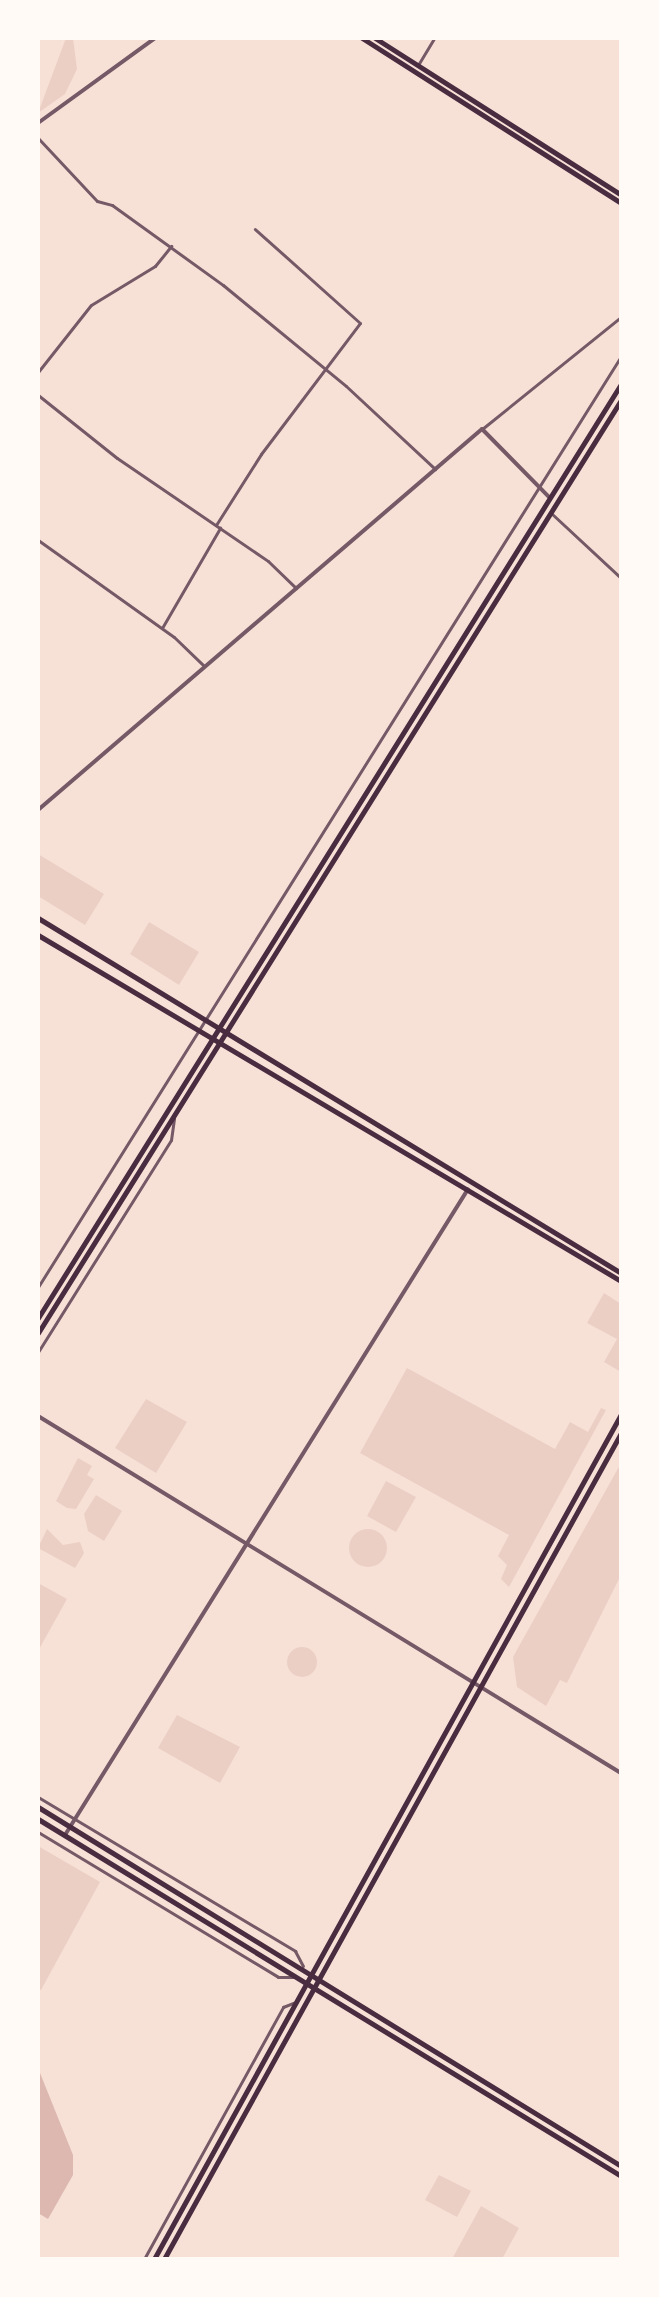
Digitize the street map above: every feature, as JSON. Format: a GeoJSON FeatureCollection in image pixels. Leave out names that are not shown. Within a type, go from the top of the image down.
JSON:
{"type":"FeatureCollection","features":[{"type":"Feature","properties":{"kind":"main road"},"geometry":{"type":"LineString","coordinates":[[362,38],[621,203]]}},
{"type":"Feature","properties":{"kind":"main road"},"geometry":{"type":"LineString","coordinates":[[375,38],[621,195]]}},
{"type":"Feature","properties":{"kind":"main road"},"geometry":{"type":"LineString","coordinates":[[38,1318],[621,384]]}},
{"type":"Feature","properties":{"kind":"main road"},"geometry":{"type":"LineString","coordinates":[[38,1333],[621,400]]}},
{"type":"Feature","properties":{"kind":"main road"},"geometry":{"type":"LineString","coordinates":[[38,918],[621,1273]]}},
{"type":"Feature","properties":{"kind":"main road"},"geometry":{"type":"LineString","coordinates":[[38,935],[621,1281]]}},
{"type":"Feature","properties":{"kind":"main road"},"geometry":{"type":"LineString","coordinates":[[154,2259],[621,1414]]}},
{"type":"Feature","properties":{"kind":"main road"},"geometry":{"type":"LineString","coordinates":[[164,2259],[621,1433]]}},
{"type":"Feature","properties":{"kind":"main road"},"geometry":{"type":"LineString","coordinates":[[38,1807],[303,1966],[311,1976],[621,2166]]}},
{"type":"Feature","properties":{"kind":"main road"},"geometry":{"type":"LineString","coordinates":[[38,1819],[621,2176]]}},
{"type":"Feature","properties":{"kind":"street"},"geometry":{"type":"LineString","coordinates":[[38,123],[155,38]]}},
{"type":"Feature","properties":{"kind":"street"},"geometry":{"type":"LineString","coordinates":[[418,65],[434,38]]}},
{"type":"Feature","properties":{"kind":"street"},"geometry":{"type":"LineString","coordinates":[[38,138],[97,201],[112,205],[171,246],[325,368],[436,469]]}},
{"type":"Feature","properties":{"kind":"street"},"geometry":{"type":"LineString","coordinates":[[162,628],[218,526],[325,368],[360,323],[255,229]]}},
{"type":"Feature","properties":{"kind":"street"},"geometry":{"type":"LineString","coordinates":[[38,372],[91,305],[155,266],[171,246]]}},
{"type":"Feature","properties":{"kind":"street"},"geometry":{"type":"LineString","coordinates":[[38,810],[482,429],[621,317]]}},
{"type":"Feature","properties":{"kind":"street"},"geometry":{"type":"LineString","coordinates":[[38,1287],[621,356]]}},
{"type":"Feature","properties":{"kind":"street"},"geometry":{"type":"LineString","coordinates":[[38,357],[45,363]]}},
{"type":"Feature","properties":{"kind":"street"},"geometry":{"type":"LineString","coordinates":[[38,395],[117,458],[268,561],[296,588]]}},
{"type":"Feature","properties":{"kind":"street"},"geometry":{"type":"LineString","coordinates":[[482,429],[550,498]]}},
{"type":"Feature","properties":{"kind":"street"},"geometry":{"type":"LineString","coordinates":[[551,513],[621,578]]}},
{"type":"Feature","properties":{"kind":"street"},"geometry":{"type":"LineString","coordinates":[[38,540],[162,628],[205,667]]}},
{"type":"Feature","properties":{"kind":"street"},"geometry":{"type":"LineString","coordinates":[[38,1352],[171,1140],[174,1115]]}},
{"type":"Feature","properties":{"kind":"street"},"geometry":{"type":"LineString","coordinates":[[65,1835],[468,1189]]}},
{"type":"Feature","properties":{"kind":"street"},"geometry":{"type":"LineString","coordinates":[[38,1416],[621,1773]]}},
{"type":"Feature","properties":{"kind":"street"},"geometry":{"type":"LineString","coordinates":[[38,1797],[295,1951],[303,1966]]}},
{"type":"Feature","properties":{"kind":"street"},"geometry":{"type":"LineString","coordinates":[[38,1832],[278,1977],[298,1977]]}},
{"type":"Feature","properties":{"kind":"street"},"geometry":{"type":"LineString","coordinates":[[144,2259],[283,2007],[297,2002]]}},
{"type":"Feature","properties":{"kind":"shaded area"},"geometry":{"type":"Polygon","coordinates":[[[66,38],[73,38],[77,69],[65,94],[38,113],[66,38]]]}},
{"type":"Feature","properties":{"kind":"shaded area"},"geometry":{"type":"Polygon","coordinates":[[[38,854],[104,894],[85,925],[38,896],[38,854]]]}},
{"type":"Feature","properties":{"kind":"shaded area"},"geometry":{"type":"Polygon","coordinates":[[[149,922],[199,952],[179,985],[130,954],[149,922]]]}},
{"type":"Feature","properties":{"kind":"shaded area"},"geometry":{"type":"Polygon","coordinates":[[[604,1293],[621,1304],[621,1372],[604,1362],[617,1339],[587,1323],[604,1293]]]}},
{"type":"Feature","properties":{"kind":"shaded area"},"geometry":{"type":"Polygon","coordinates":[[[407,1368],[555,1449],[570,1422],[588,1432],[601,1408],[606,1410],[509,1587],[501,1579],[507,1565],[498,1556],[509,1535],[360,1453],[407,1368]]]}},
{"type":"Feature","properties":{"kind":"shaded area"},"geometry":{"type":"Polygon","coordinates":[[[146,1399],[187,1422],[156,1473],[115,1448],[146,1399]]]}},
{"type":"Feature","properties":{"kind":"shaded area"},"geometry":{"type":"Polygon","coordinates":[[[78,1458],[92,1466],[87,1475],[94,1479],[76,1509],[67,1508],[56,1501],[78,1458]]]}},
{"type":"Feature","properties":{"kind":"shaded area"},"geometry":{"type":"Polygon","coordinates":[[[621,1463],[621,1575],[567,1683],[560,1680],[546,1706],[517,1687],[513,1657],[621,1463]]]}},
{"type":"Feature","properties":{"kind":"shaded area"},"geometry":{"type":"Polygon","coordinates":[[[386,1481],[416,1497],[396,1532],[367,1516],[386,1481]]]}},
{"type":"Feature","properties":{"kind":"shaded area"},"geometry":{"type":"Polygon","coordinates":[[[96,1495],[122,1511],[104,1541],[88,1531],[84,1514],[96,1495]]]}},
{"type":"Feature","properties":{"kind":"shaded area"},"geometry":{"type":"Polygon","coordinates":[[[47,1529],[63,1545],[80,1542],[84,1553],[75,1568],[38,1548],[47,1529]]]}},
{"type":"Feature","properties":{"kind":"shaded area"},"geometry":{"type":"Polygon","coordinates":[[[368,1529],[381,1535],[387,1548],[381,1561],[368,1567],[355,1561],[349,1548],[355,1535],[368,1529]]]}},
{"type":"Feature","properties":{"kind":"shaded area"},"geometry":{"type":"Polygon","coordinates":[[[38,1583],[67,1599],[38,1651],[38,1583]]]}},
{"type":"Feature","properties":{"kind":"shaded area"},"geometry":{"type":"Polygon","coordinates":[[[302,1647],[313,1651],[317,1662],[313,1673],[302,1677],[291,1673],[287,1662],[291,1651],[302,1647]]]}},
{"type":"Feature","properties":{"kind":"shaded area"},"geometry":{"type":"Polygon","coordinates":[[[177,1715],[240,1747],[220,1783],[158,1748],[177,1715]]]}},
{"type":"Feature","properties":{"kind":"shaded area"},"geometry":{"type":"Polygon","coordinates":[[[38,1846],[100,1882],[41,1990],[38,1989],[38,1846]]]}},
{"type":"Feature","properties":{"kind":"shaded area"},"geometry":{"type":"Polygon","coordinates":[[[38,2068],[73,2155],[73,2175],[48,2219],[38,2213],[38,2068]]]}},
{"type":"Feature","properties":{"kind":"shaded area"},"geometry":{"type":"Polygon","coordinates":[[[439,2175],[471,2191],[457,2217],[425,2200],[439,2175]]]}},
{"type":"Feature","properties":{"kind":"shaded area"},"geometry":{"type":"Polygon","coordinates":[[[481,2206],[519,2228],[502,2259],[452,2259],[481,2206]]]}}]}
